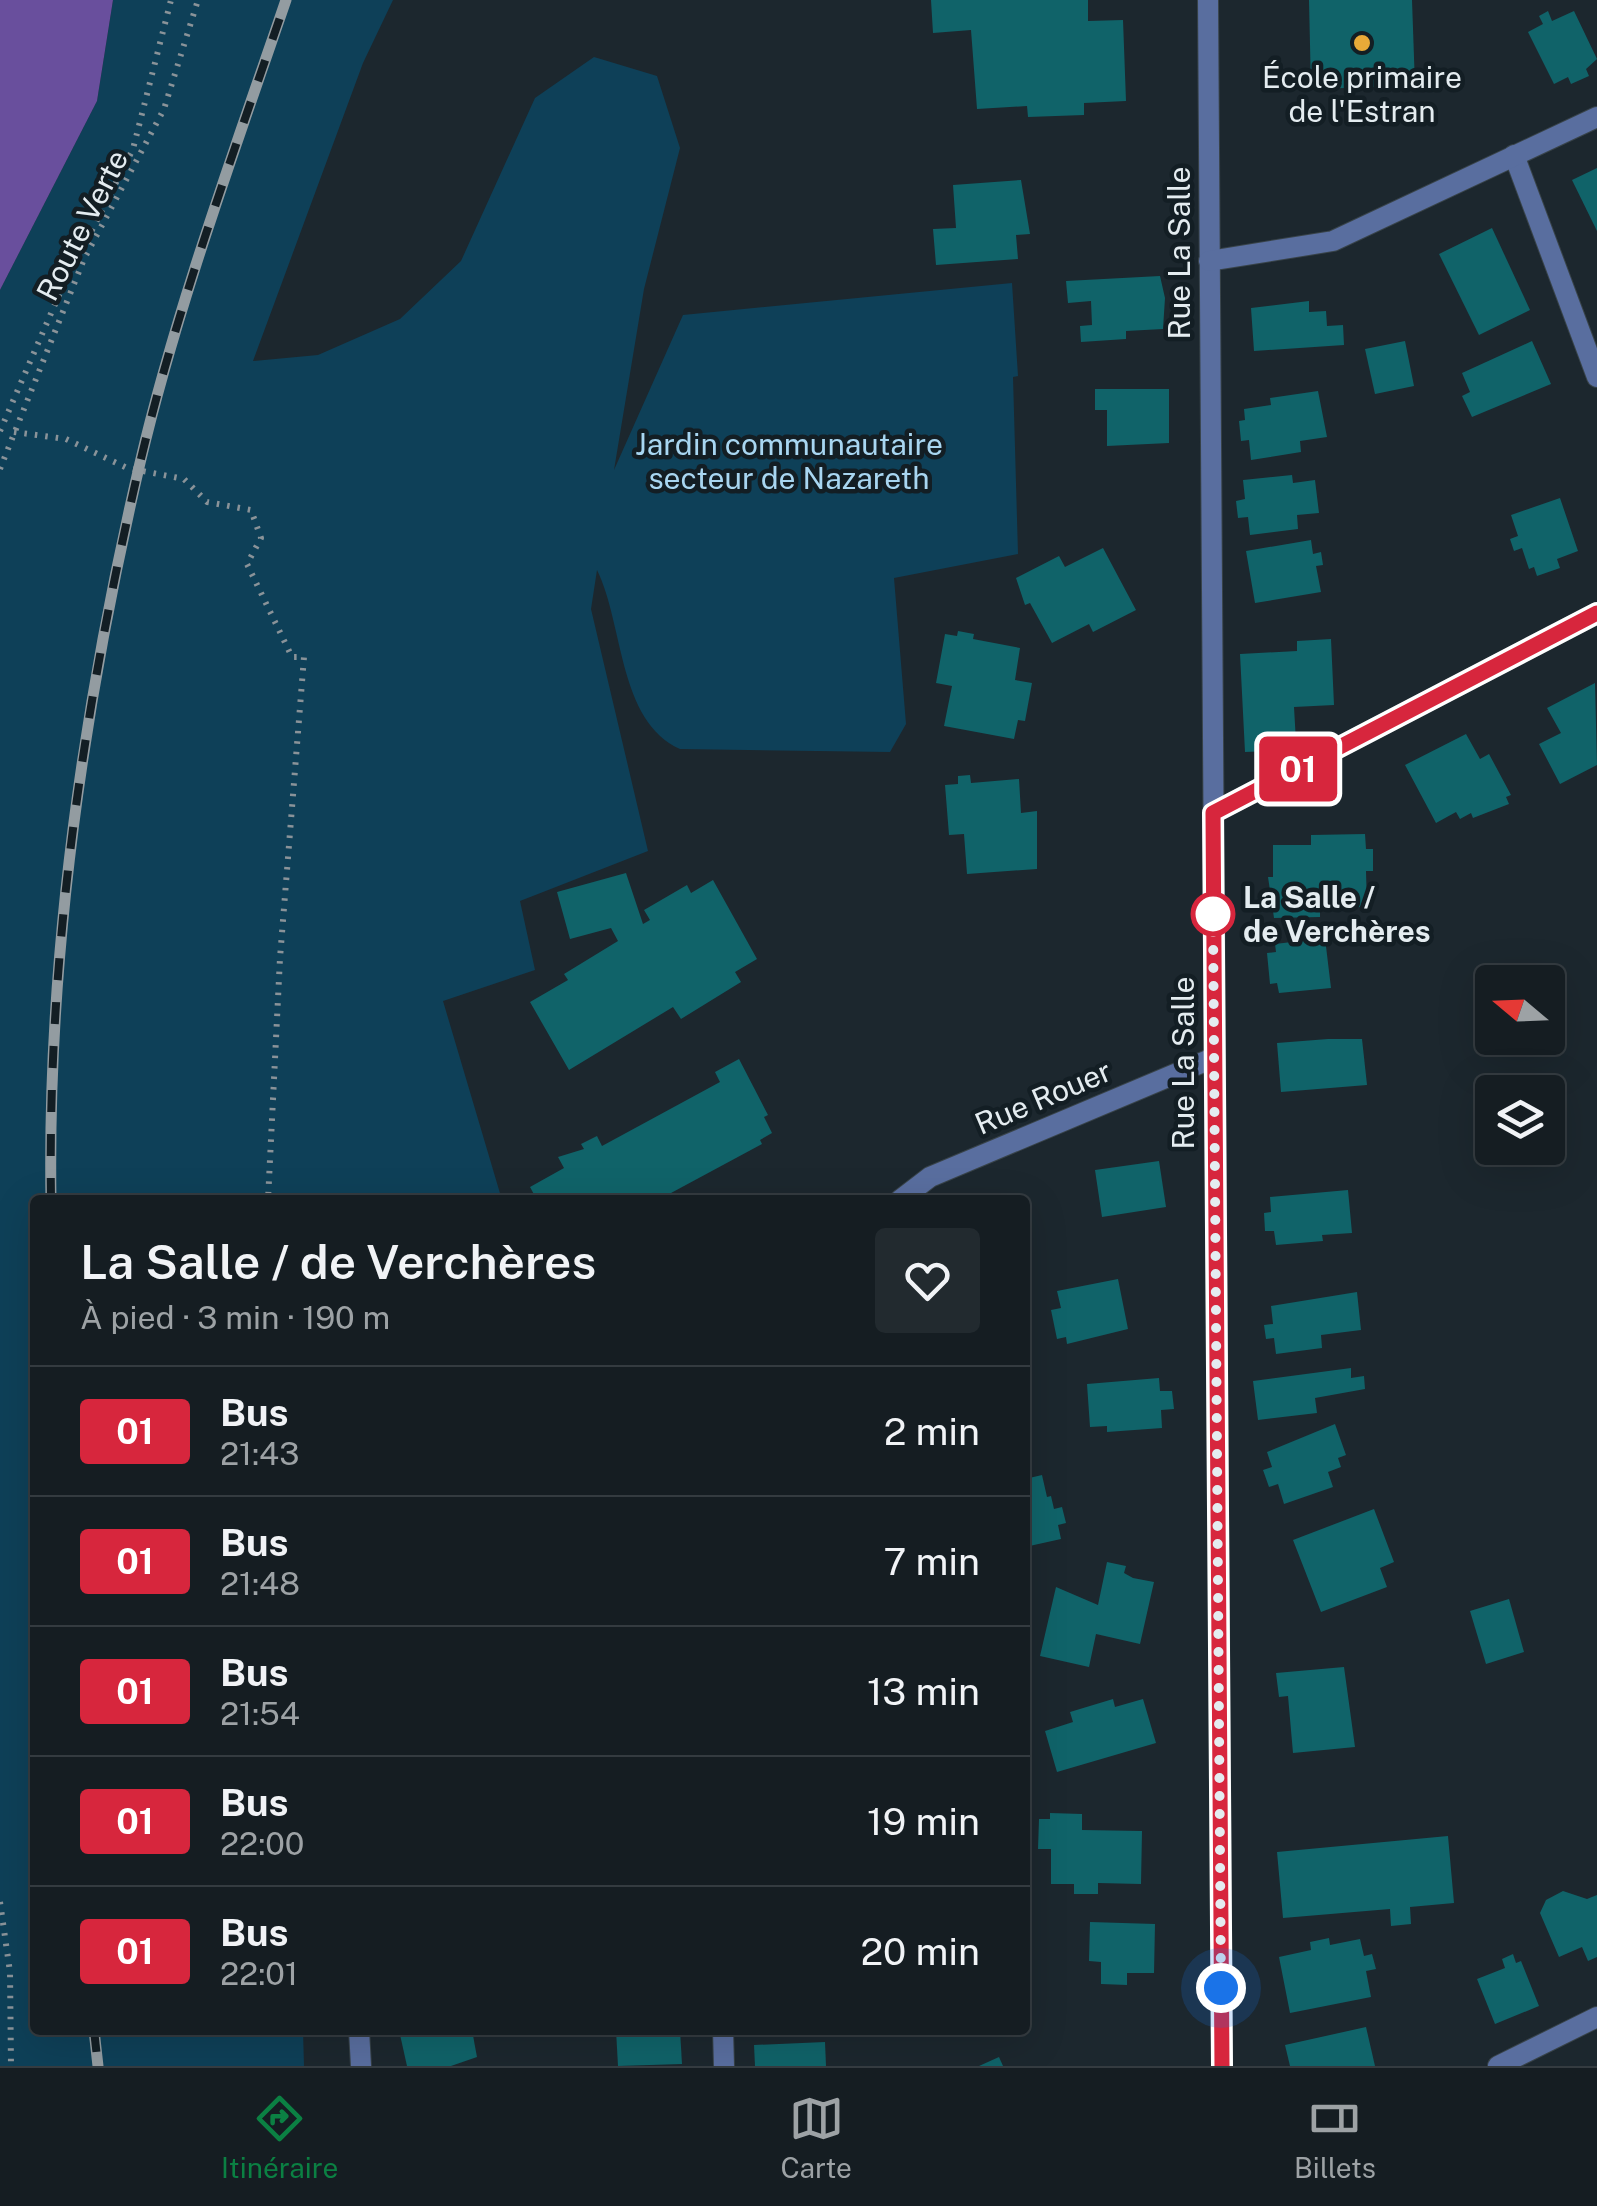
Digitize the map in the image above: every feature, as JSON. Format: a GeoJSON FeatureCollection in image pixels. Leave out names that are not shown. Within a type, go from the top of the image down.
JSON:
{"type":"FeatureCollection","features":[{"type":"Feature","properties":{"kind":"street","name":"Rue La Salle"},"geometry":{"type":"LineString","coordinates":[[1208,0],[1222,2066]]}},
{"type":"Feature","properties":{"kind":"street"},"geometry":{"type":"LineString","coordinates":[[1209,261],[1333,241],[1597,117]]}},
{"type":"Feature","properties":{"kind":"street"},"geometry":{"type":"LineString","coordinates":[[1514,155],[1597,377]]}},
{"type":"Feature","properties":{"kind":"street"},"geometry":{"type":"LineString","coordinates":[[1213,813],[1597,613]]}},
{"type":"Feature","properties":{"kind":"street","name":"Rue Rouer"},"geometry":{"type":"LineString","coordinates":[[907,1195],[930,1177],[1213,1058]]}},
{"type":"Feature","properties":{"kind":"street"},"geometry":{"type":"LineString","coordinates":[[1498,2066],[1597,2017]]}},
{"type":"Feature","properties":{"kind":"street"},"geometry":{"type":"LineString","coordinates":[[359,2035],[361,2066]]}},
{"type":"Feature","properties":{"kind":"street"},"geometry":{"type":"LineString","coordinates":[[723,2035],[724,2066]]}},
{"type":"Feature","properties":{"kind":"path"},"geometry":{"type":"LineString","coordinates":[[0,431],[59,295],[133,149],[171,0]]}},
{"type":"Feature","properties":{"kind":"path","name":"Route Verte"},"geometry":{"type":"LineString","coordinates":[[0,469],[84,260],[164,109],[198,0]]}},
{"type":"Feature","properties":{"kind":"path"},"geometry":{"type":"LineString","coordinates":[[14,432],[66,440],[127,468],[184,479],[207,502],[251,510],[261,538],[246,564],[292,657],[304,656],[280,958],[268,1195]]}},
{"type":"Feature","properties":{"kind":"path"},"geometry":{"type":"LineString","coordinates":[[0,1902],[10,1972],[11,2066]]}},
{"type":"Feature","properties":{"kind":"green space","name":"Jardin communautaire secteur de Nazareth"},"geometry":{"type":"Polygon","coordinates":[[[113,0],[393,0],[363,63],[253,361],[318,355],[400,319],[461,261],[535,98],[594,57],[657,76],[680,148],[644,289],[614,470],[683,315],[1012,283],[1018,376],[1013,377],[1018,554],[894,578],[906,724],[890,752],[680,749],[660,736],[634,695],[597,570],[591,609],[648,851],[520,901],[535,970],[443,1001],[501,1195],[30,1195],[30,2035],[303,2035],[304,2066],[0,2066],[0,290],[97,101],[113,0]]]}},
{"type":"Feature","properties":{"kind":"shaded area"},"geometry":{"type":"Polygon","coordinates":[[[0,0],[113,0],[97,101],[0,290],[0,0]]]}},
{"type":"Feature","properties":{"kind":"building"},"geometry":{"type":"Polygon","coordinates":[[[931,0],[1088,0],[1088,21],[1123,20],[1126,101],[1084,103],[1084,115],[1028,117],[1027,106],[977,109],[971,30],[933,33],[931,0]]]}},
{"type":"Feature","properties":{"kind":"building","name":"École primaire de l'Estran"},"geometry":{"type":"Polygon","coordinates":[[[1309,0],[1412,0],[1415,86],[1311,89],[1309,0]]]}},
{"type":"Feature","properties":{"kind":"building"},"geometry":{"type":"Polygon","coordinates":[[[1548,11],[1552,21],[1574,11],[1597,59],[1586,69],[1589,76],[1571,84],[1568,77],[1554,84],[1528,32],[1543,24],[1539,16],[1548,11]]]}},
{"type":"Feature","properties":{"kind":"building"},"geometry":{"type":"Polygon","coordinates":[[[1597,168],[1597,231],[1572,180],[1597,168]]]}},
{"type":"Feature","properties":{"kind":"building"},"geometry":{"type":"Polygon","coordinates":[[[1021,180],[1030,234],[1016,235],[1018,259],[936,265],[933,229],[956,228],[953,185],[1021,180]]]}},
{"type":"Feature","properties":{"kind":"building"},"geometry":{"type":"Polygon","coordinates":[[[1492,228],[1530,310],[1479,335],[1439,254],[1492,228]]]}},
{"type":"Feature","properties":{"kind":"building"},"geometry":{"type":"Polygon","coordinates":[[[1160,276],[1165,298],[1163,329],[1126,331],[1126,339],[1081,342],[1080,326],[1092,325],[1091,301],[1068,303],[1066,281],[1160,276]]]}},
{"type":"Feature","properties":{"kind":"building"},"geometry":{"type":"Polygon","coordinates":[[[1309,301],[1309,312],[1326,311],[1327,326],[1343,325],[1344,345],[1254,351],[1251,308],[1309,301]]]}},
{"type":"Feature","properties":{"kind":"building"},"geometry":{"type":"Polygon","coordinates":[[[1405,341],[1414,386],[1375,394],[1365,349],[1405,341]]]}},
{"type":"Feature","properties":{"kind":"building"},"geometry":{"type":"Polygon","coordinates":[[[1532,341],[1551,384],[1472,417],[1462,396],[1470,392],[1462,373],[1532,341]]]}},
{"type":"Feature","properties":{"kind":"building"},"geometry":{"type":"Polygon","coordinates":[[[1095,389],[1169,389],[1169,443],[1107,446],[1107,410],[1095,410],[1095,389]]]}},
{"type":"Feature","properties":{"kind":"building"},"geometry":{"type":"Polygon","coordinates":[[[1318,391],[1327,437],[1300,441],[1301,452],[1251,460],[1249,440],[1241,441],[1239,421],[1245,420],[1244,409],[1271,405],[1270,398],[1318,391]]]}},
{"type":"Feature","properties":{"kind":"building"},"geometry":{"type":"Polygon","coordinates":[[[1292,475],[1293,483],[1315,480],[1319,513],[1297,515],[1298,529],[1250,535],[1248,517],[1238,518],[1236,501],[1245,499],[1243,480],[1292,475]]]}},
{"type":"Feature","properties":{"kind":"building"},"geometry":{"type":"Polygon","coordinates":[[[1560,498],[1578,551],[1557,559],[1560,568],[1537,576],[1534,567],[1529,569],[1522,548],[1514,551],[1510,539],[1518,536],[1511,515],[1560,498]]]}},
{"type":"Feature","properties":{"kind":"building"},"geometry":{"type":"Polygon","coordinates":[[[1311,540],[1313,554],[1321,552],[1323,565],[1316,566],[1321,592],[1255,603],[1246,551],[1311,540]]]}},
{"type":"Feature","properties":{"kind":"building"},"geometry":{"type":"Polygon","coordinates":[[[1103,548],[1136,610],[1093,632],[1089,624],[1052,643],[1030,603],[1025,605],[1016,578],[1059,556],[1065,567],[1103,548]]]}},
{"type":"Feature","properties":{"kind":"building"},"geometry":{"type":"Polygon","coordinates":[[[958,631],[974,634],[973,639],[1020,648],[1015,680],[1032,683],[1025,721],[1018,720],[1014,739],[944,726],[952,686],[936,683],[945,634],[957,636],[958,631]]]}},
{"type":"Feature","properties":{"kind":"building"},"geometry":{"type":"Polygon","coordinates":[[[1331,639],[1334,705],[1294,707],[1296,742],[1269,743],[1269,751],[1245,752],[1240,654],[1297,651],[1297,641],[1331,639]]]}},
{"type":"Feature","properties":{"kind":"building"},"geometry":{"type":"Polygon","coordinates":[[[1595,683],[1597,765],[1560,784],[1539,744],[1561,733],[1547,708],[1595,683]]]}},
{"type":"Feature","properties":{"kind":"building"},"geometry":{"type":"Polygon","coordinates":[[[1466,734],[1480,759],[1489,754],[1511,795],[1506,797],[1509,804],[1473,818],[1471,813],[1460,819],[1456,812],[1436,823],[1405,765],[1466,734]]]}},
{"type":"Feature","properties":{"kind":"building"},"geometry":{"type":"Polygon","coordinates":[[[970,775],[971,783],[1019,779],[1021,813],[1037,811],[1037,869],[967,874],[964,834],[949,835],[945,785],[958,784],[958,776],[970,775]]]}},
{"type":"Feature","properties":{"kind":"building"},"geometry":{"type":"Polygon","coordinates":[[[1365,834],[1366,849],[1373,849],[1373,871],[1366,871],[1367,907],[1320,908],[1320,917],[1274,918],[1268,877],[1273,877],[1273,845],[1311,845],[1311,835],[1365,834]]]}},
{"type":"Feature","properties":{"kind":"building"},"geometry":{"type":"Polygon","coordinates":[[[626,873],[643,924],[650,920],[644,910],[687,885],[691,893],[713,880],[757,959],[735,972],[741,982],[681,1019],[673,1007],[569,1070],[530,1002],[568,980],[564,974],[618,941],[611,928],[570,939],[557,892],[626,873]]]}},
{"type":"Feature","properties":{"kind":"building"},"geometry":{"type":"Polygon","coordinates":[[[1325,938],[1331,988],[1279,993],[1277,983],[1270,984],[1267,953],[1276,952],[1275,944],[1325,938]]]}},
{"type":"Feature","properties":{"kind":"building"},"geometry":{"type":"Polygon","coordinates":[[[1362,1039],[1367,1085],[1281,1092],[1277,1043],[1362,1039]]]}},
{"type":"Feature","properties":{"kind":"building"},"geometry":{"type":"Polygon","coordinates":[[[739,1059],[768,1115],[764,1117],[772,1133],[760,1140],[762,1144],[667,1195],[534,1195],[530,1187],[564,1168],[558,1157],[584,1149],[581,1144],[597,1136],[602,1146],[720,1082],[715,1072],[739,1059]]]}},
{"type":"Feature","properties":{"kind":"building"},"geometry":{"type":"Polygon","coordinates":[[[1159,1161],[1166,1207],[1102,1217],[1095,1170],[1159,1161]]]}},
{"type":"Feature","properties":{"kind":"building"},"geometry":{"type":"Polygon","coordinates":[[[1348,1190],[1352,1233],[1322,1235],[1323,1241],[1276,1245],[1274,1231],[1265,1231],[1264,1213],[1271,1212],[1270,1197],[1348,1190]]]}},
{"type":"Feature","properties":{"kind":"building"},"geometry":{"type":"Polygon","coordinates":[[[1118,1279],[1128,1329],[1067,1344],[1066,1337],[1057,1339],[1051,1310],[1061,1308],[1057,1291],[1118,1279]]]}},
{"type":"Feature","properties":{"kind":"building"},"geometry":{"type":"Polygon","coordinates":[[[1357,1292],[1361,1330],[1321,1335],[1322,1348],[1276,1354],[1274,1338],[1266,1339],[1264,1325],[1273,1324],[1271,1306],[1357,1292]]]}},
{"type":"Feature","properties":{"kind":"building"},"geometry":{"type":"Polygon","coordinates":[[[1351,1368],[1351,1378],[1364,1376],[1365,1389],[1315,1398],[1317,1413],[1258,1420],[1253,1381],[1351,1368]]]}},
{"type":"Feature","properties":{"kind":"building"},"geometry":{"type":"Polygon","coordinates":[[[1159,1378],[1160,1391],[1172,1391],[1174,1409],[1161,1410],[1162,1428],[1107,1432],[1107,1426],[1090,1427],[1087,1384],[1159,1378]]]}},
{"type":"Feature","properties":{"kind":"building"},"geometry":{"type":"Polygon","coordinates":[[[1335,1424],[1346,1455],[1338,1458],[1341,1467],[1328,1472],[1333,1487],[1284,1504],[1278,1484],[1269,1487],[1263,1470],[1272,1467],[1267,1452],[1335,1424]]]}},
{"type":"Feature","properties":{"kind":"building"},"geometry":{"type":"Polygon","coordinates":[[[1042,1475],[1054,1509],[1062,1507],[1066,1523],[1058,1525],[1061,1539],[1030,1546],[1030,1478],[1042,1475]]]}},
{"type":"Feature","properties":{"kind":"building"},"geometry":{"type":"Polygon","coordinates":[[[1374,1509],[1394,1562],[1380,1568],[1387,1587],[1321,1612],[1293,1540],[1374,1509]]]}},
{"type":"Feature","properties":{"kind":"building"},"geometry":{"type":"Polygon","coordinates":[[[1107,1562],[1126,1566],[1124,1573],[1133,1578],[1154,1582],[1140,1644],[1096,1634],[1089,1667],[1040,1656],[1056,1587],[1098,1605],[1107,1562]]]}},
{"type":"Feature","properties":{"kind":"building"},"geometry":{"type":"Polygon","coordinates":[[[1509,1599],[1524,1652],[1486,1664],[1470,1611],[1509,1599]]]}},
{"type":"Feature","properties":{"kind":"building"},"geometry":{"type":"Polygon","coordinates":[[[1344,1667],[1355,1747],[1293,1753],[1288,1696],[1279,1697],[1276,1673],[1344,1667]]]}},
{"type":"Feature","properties":{"kind":"building"},"geometry":{"type":"Polygon","coordinates":[[[1113,1699],[1115,1707],[1143,1699],[1156,1743],[1057,1772],[1045,1731],[1073,1722],[1070,1712],[1113,1699]]]}},
{"type":"Feature","properties":{"kind":"building"},"geometry":{"type":"Polygon","coordinates":[[[1050,1813],[1082,1814],[1082,1830],[1142,1831],[1141,1884],[1098,1883],[1098,1894],[1074,1894],[1074,1884],[1051,1884],[1051,1849],[1038,1849],[1039,1819],[1050,1819],[1050,1813]]]}},
{"type":"Feature","properties":{"kind":"building"},"geometry":{"type":"Polygon","coordinates":[[[1448,1836],[1454,1903],[1410,1907],[1411,1924],[1391,1926],[1390,1909],[1283,1918],[1277,1852],[1448,1836]]]}},
{"type":"Feature","properties":{"kind":"building"},"geometry":{"type":"Polygon","coordinates":[[[1563,1891],[1587,1899],[1597,1895],[1597,1957],[1588,1961],[1582,1947],[1559,1957],[1540,1913],[1546,1900],[1563,1891]]]}},
{"type":"Feature","properties":{"kind":"building"},"geometry":{"type":"Polygon","coordinates":[[[1090,1922],[1155,1924],[1154,1973],[1127,1973],[1127,1985],[1101,1984],[1101,1962],[1089,1961],[1090,1922]]]}},
{"type":"Feature","properties":{"kind":"building"},"geometry":{"type":"Polygon","coordinates":[[[1329,1938],[1330,1945],[1360,1939],[1364,1956],[1372,1954],[1376,1969],[1366,1971],[1371,1997],[1290,2013],[1279,1957],[1311,1950],[1310,1942],[1329,1938]]]}},
{"type":"Feature","properties":{"kind":"building"},"geometry":{"type":"Polygon","coordinates":[[[1513,1954],[1516,1963],[1521,1961],[1539,2006],[1495,2024],[1477,1979],[1505,1968],[1502,1959],[1513,1954]]]}},
{"type":"Feature","properties":{"kind":"building"},"geometry":{"type":"Polygon","coordinates":[[[1366,2027],[1375,2066],[1290,2066],[1285,2045],[1366,2027]]]}},
{"type":"Feature","properties":{"kind":"building"},"geometry":{"type":"Polygon","coordinates":[[[400,2035],[473,2035],[477,2057],[451,2066],[407,2066],[400,2035]]]}},
{"type":"Feature","properties":{"kind":"building"},"geometry":{"type":"Polygon","coordinates":[[[616,2035],[680,2035],[682,2064],[618,2066],[616,2035]]]}},
{"type":"Feature","properties":{"kind":"building"},"geometry":{"type":"Polygon","coordinates":[[[825,2042],[826,2066],[755,2066],[754,2045],[825,2042]]]}},
{"type":"Feature","properties":{"kind":"building"},"geometry":{"type":"Polygon","coordinates":[[[999,2057],[1003,2066],[979,2066],[999,2057]]]}},
{"type":"Feature","properties":{"kind":"railway"},"geometry":{"type":"LineString","coordinates":[[51,1195],[55,1014],[63,922],[86,737],[120,553],[171,346],[286,0]]}},
{"type":"Feature","properties":{"kind":"railway"},"geometry":{"type":"LineString","coordinates":[[95,2035],[98,2066]]}},
{"type":"Feature","properties":{"kind":"bus line","name":"01"},"geometry":{"type":"LineString","coordinates":[[1222,2066],[1213,813],[1597,613]]}},
{"type":"Feature","properties":{"kind":"place","name":"École primaire de l'Estran"},"geometry":{"type":"Point","coordinates":[1362,43]}},
{"type":"Feature","properties":{"kind":"place","name":"La Salle / de Verchères"},"geometry":{"type":"Point","coordinates":[1213,914]}},
{"type":"Feature","properties":{"kind":"route"},"geometry":{"type":"LineString","coordinates":[[1213,914],[1221,1988]]}}]}
